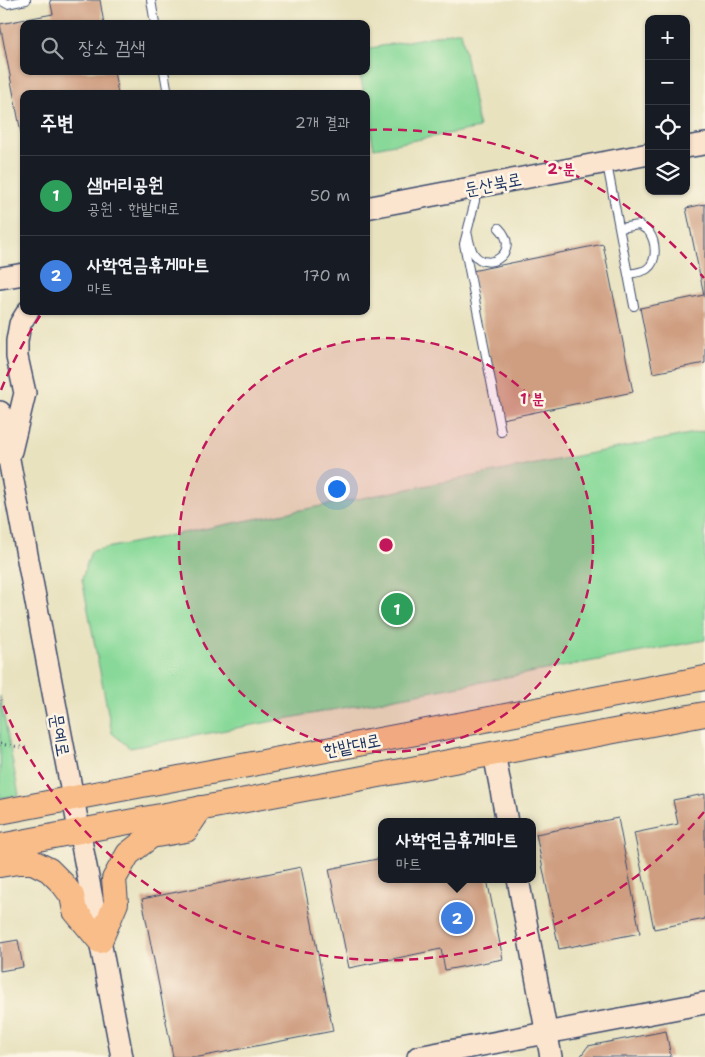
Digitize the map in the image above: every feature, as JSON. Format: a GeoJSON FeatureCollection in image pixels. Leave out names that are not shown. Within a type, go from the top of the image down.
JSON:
{"type":"FeatureCollection","features":[{"type":"Feature","properties":{"kind":"main road"},"geometry":{"type":"LineString","coordinates":[[690,146],[705,144]]}},
{"type":"Feature","properties":{"kind":"main road","name":"둔산북로"},"geometry":{"type":"LineString","coordinates":[[370,207],[645,155]]}},
{"type":"Feature","properties":{"kind":"main road"},"geometry":{"type":"LineString","coordinates":[[0,278],[20,275]]}},
{"type":"Feature","properties":{"kind":"main road"},"geometry":{"type":"LineString","coordinates":[[9,458],[25,393],[17,357],[17,341],[20,324],[26,315]]}},
{"type":"Feature","properties":{"kind":"main road","name":"문예로"},"geometry":{"type":"LineString","coordinates":[[0,412],[122,1057]]}},
{"type":"Feature","properties":{"kind":"main road","name":"한밭대로"},"geometry":{"type":"LineString","coordinates":[[0,812],[705,678]]}},
{"type":"Feature","properties":{"kind":"main road","name":"한밭대로"},"geometry":{"type":"LineString","coordinates":[[0,846],[705,714]]}},
{"type":"Feature","properties":{"kind":"main road"},"geometry":{"type":"LineString","coordinates":[[494,753],[506,818]]}},
{"type":"Feature","properties":{"kind":"main road"},"geometry":{"type":"LineString","coordinates":[[0,864],[33,862],[49,870],[72,896],[75,911],[100,941],[116,903],[114,879],[128,854],[151,836],[186,830],[201,808]]}},
{"type":"Feature","properties":{"kind":"main road"},"geometry":{"type":"LineString","coordinates":[[519,883],[551,1057]]}},
{"type":"Feature","properties":{"kind":"main road"},"geometry":{"type":"LineString","coordinates":[[418,1057],[705,1002]]}},
{"type":"Feature","properties":{"kind":"lane"},"geometry":{"type":"LineString","coordinates":[[0,0],[7,4],[26,0]]}},
{"type":"Feature","properties":{"kind":"lane"},"geometry":{"type":"LineString","coordinates":[[151,0],[154,20]]}},
{"type":"Feature","properties":{"kind":"lane"},"geometry":{"type":"LineString","coordinates":[[165,75],[167,90]]}},
{"type":"Feature","properties":{"kind":"lane"},"geometry":{"type":"LineString","coordinates":[[607,162],[634,306]]}},
{"type":"Feature","properties":{"kind":"lane"},"geometry":{"type":"LineString","coordinates":[[474,188],[475,201],[464,244],[501,432]]}},
{"type":"Feature","properties":{"kind":"lane"},"geometry":{"type":"LineString","coordinates":[[620,228],[639,225],[648,231],[653,242],[655,256],[653,263],[646,270],[628,274]]}},
{"type":"Feature","properties":{"kind":"lane"},"geometry":{"type":"LineString","coordinates":[[467,232],[474,253],[478,258],[488,261],[500,258],[506,249],[506,238],[499,228]]}},
{"type":"Feature","properties":{"kind":"path"},"geometry":{"type":"LineString","coordinates":[[0,744],[26,748]]}},
{"type":"Feature","properties":{"kind":"green space"},"geometry":{"type":"Polygon","coordinates":[[[461,31],[479,128],[374,148],[370,128],[370,90],[363,90],[360,75],[370,75],[370,48],[461,31]]]}},
{"type":"Feature","properties":{"kind":"green space"},"geometry":{"type":"Polygon","coordinates":[[[705,431],[705,640],[130,748],[112,733],[82,579],[91,551],[705,431]]]}},
{"type":"Feature","properties":{"kind":"green space"},"geometry":{"type":"Polygon","coordinates":[[[0,696],[19,795],[0,798],[0,696]]]}},
{"type":"Feature","properties":{"kind":"building"},"geometry":{"type":"Polygon","coordinates":[[[50,0],[100,0],[103,20],[21,20],[53,14],[50,0]]]}},
{"type":"Feature","properties":{"kind":"building"},"geometry":{"type":"Polygon","coordinates":[[[20,20],[20,75],[115,75],[117,90],[20,90],[20,127],[0,24],[20,20]]]}},
{"type":"Feature","properties":{"kind":"building"},"geometry":{"type":"Polygon","coordinates":[[[705,204],[705,363],[653,373],[640,308],[704,295],[686,208],[705,204]]]}},
{"type":"Feature","properties":{"kind":"building"},"geometry":{"type":"Polygon","coordinates":[[[603,244],[633,392],[502,419],[472,271],[603,244]]]}},
{"type":"Feature","properties":{"kind":"building"},"geometry":{"type":"Polygon","coordinates":[[[705,794],[705,919],[654,929],[634,833],[678,824],[673,800],[705,794]]]}},
{"type":"Feature","properties":{"kind":"building"},"geometry":{"type":"Polygon","coordinates":[[[618,818],[640,933],[559,949],[536,834],[618,818]]]}},
{"type":"Feature","properties":{"kind":"building"},"geometry":{"type":"Polygon","coordinates":[[[378,859],[378,883],[488,883],[503,959],[445,970],[441,949],[349,968],[329,869],[378,859]]]}},
{"type":"Feature","properties":{"kind":"building"},"geometry":{"type":"Polygon","coordinates":[[[301,867],[333,1031],[199,1057],[173,1057],[142,899],[301,867]]]}},
{"type":"Feature","properties":{"kind":"building"},"geometry":{"type":"Polygon","coordinates":[[[18,940],[23,967],[0,971],[0,943],[18,940]]]}},
{"type":"Feature","properties":{"kind":"building"},"geometry":{"type":"Polygon","coordinates":[[[666,1031],[671,1057],[580,1057],[588,1046],[666,1031]]]}},
{"type":"Feature","properties":{"kind":"place","name":"샘머리공원"},"geometry":{"type":"Point","coordinates":[397,609]}},
{"type":"Feature","properties":{"kind":"place","name":"사학연금휴게마트"},"geometry":{"type":"Point","coordinates":[457,918]}}]}
